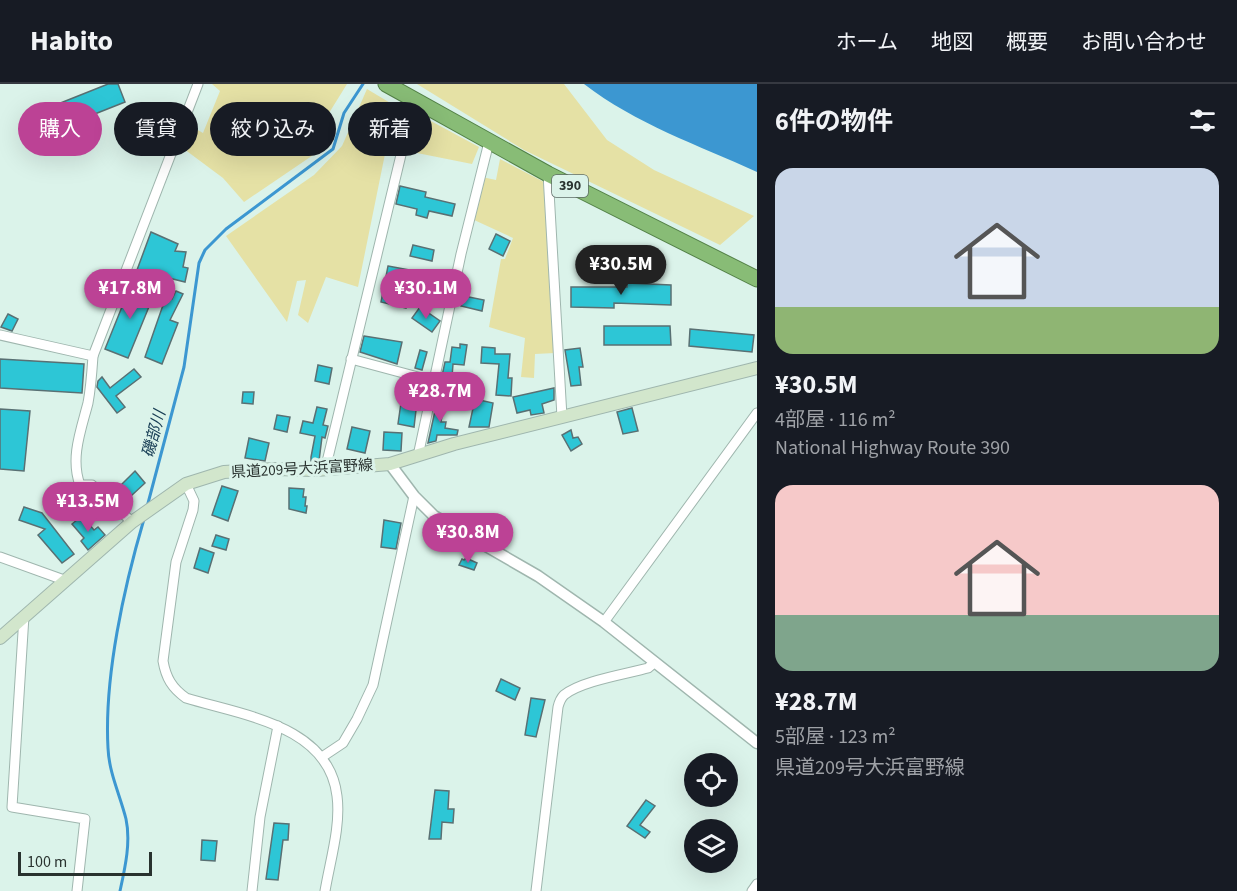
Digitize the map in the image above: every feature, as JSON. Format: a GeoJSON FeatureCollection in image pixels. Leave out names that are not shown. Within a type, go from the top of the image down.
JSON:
{"type":"FeatureCollection","features":[{"type":"Feature","properties":{"kind":"highway","name":"390"},"geometry":{"type":"LineString","coordinates":[[387,85],[548,174],[757,279]]}},
{"type":"Feature","properties":{"kind":"main road","name":"県道209号大浜富野線"},"geometry":{"type":"LineString","coordinates":[[0,638],[132,522],[162,498],[186,484],[224,472],[274,469],[325,470],[390,464],[562,417],[757,368]]}},
{"type":"Feature","properties":{"kind":"street"},"geometry":{"type":"LineString","coordinates":[[132,522],[92,485],[80,485],[74,470],[81,424],[91,385],[93,356],[198,84]]}},
{"type":"Feature","properties":{"kind":"street"},"geometry":{"type":"LineString","coordinates":[[325,470],[414,101]]}},
{"type":"Feature","properties":{"kind":"street"},"geometry":{"type":"LineString","coordinates":[[418,456],[489,142]]}},
{"type":"Feature","properties":{"kind":"street"},"geometry":{"type":"LineString","coordinates":[[548,174],[562,417]]}},
{"type":"Feature","properties":{"kind":"street"},"geometry":{"type":"LineString","coordinates":[[0,335],[93,356]]}},
{"type":"Feature","properties":{"kind":"street"},"geometry":{"type":"LineString","coordinates":[[351,360],[434,381]]}},
{"type":"Feature","properties":{"kind":"street"},"geometry":{"type":"LineString","coordinates":[[604,622],[757,413]]}},
{"type":"Feature","properties":{"kind":"street"},"geometry":{"type":"LineString","coordinates":[[390,464],[414,496],[434,516],[538,576],[604,622],[757,743]]}},
{"type":"Feature","properties":{"kind":"street"},"geometry":{"type":"LineString","coordinates":[[186,484],[194,501],[193,510],[176,562],[163,661],[165,672],[170,683],[186,698],[278,726],[302,738],[322,757],[332,776],[338,796],[325,891]]}},
{"type":"Feature","properties":{"kind":"street"},"geometry":{"type":"LineString","coordinates":[[322,757],[343,743],[373,685],[414,496]]}},
{"type":"Feature","properties":{"kind":"street"},"geometry":{"type":"LineString","coordinates":[[0,557],[64,580]]}},
{"type":"Feature","properties":{"kind":"street"},"geometry":{"type":"LineString","coordinates":[[24,616],[12,807],[85,819],[77,891]]}},
{"type":"Feature","properties":{"kind":"street"},"geometry":{"type":"LineString","coordinates":[[536,891],[558,707],[561,699],[565,694],[585,685],[648,668],[655,662]]}},
{"type":"Feature","properties":{"kind":"street"},"geometry":{"type":"LineString","coordinates":[[252,891],[260,817],[278,726]]}},
{"type":"Feature","properties":{"kind":"street"},"geometry":{"type":"LineString","coordinates":[[752,891],[757,884]]}},
{"type":"Feature","properties":{"kind":"shaded area"},"geometry":{"type":"Polygon","coordinates":[[[212,84],[347,84],[336,102],[216,102],[220,91],[212,84]]]}},
{"type":"Feature","properties":{"kind":"shaded area"},"geometry":{"type":"Polygon","coordinates":[[[417,84],[564,84],[607,140],[654,170],[754,216],[720,245],[524,150],[417,84]]]}},
{"type":"Feature","properties":{"kind":"shaded area"},"geometry":{"type":"Polygon","coordinates":[[[367,89],[389,102],[361,102],[367,89]]]}},
{"type":"Feature","properties":{"kind":"shaded area"},"geometry":{"type":"Polygon","coordinates":[[[210,116],[210,156],[312,156],[244,202],[223,178],[193,156],[198,156],[198,130],[203,133],[210,116]]]}},
{"type":"Feature","properties":{"kind":"shaded area"},"geometry":{"type":"Polygon","coordinates":[[[432,122],[479,147],[472,164],[432,156],[432,122]]]}},
{"type":"Feature","properties":{"kind":"shaded area"},"geometry":{"type":"Polygon","coordinates":[[[348,132],[348,156],[385,156],[358,287],[326,277],[308,323],[298,315],[306,280],[297,281],[287,322],[226,236],[314,175],[332,156],[336,156],[336,152],[342,146],[348,132]]]}},
{"type":"Feature","properties":{"kind":"shaded area"},"geometry":{"type":"Polygon","coordinates":[[[500,159],[544,182],[555,353],[535,354],[534,378],[521,377],[525,338],[489,327],[501,259],[505,259],[513,238],[472,219],[482,177],[496,180],[500,159]]]}},
{"type":"Feature","properties":{"kind":"water"},"geometry":{"type":"Polygon","coordinates":[[[584,84],[757,84],[757,172],[646,122],[584,84]]]}},
{"type":"Feature","properties":{"kind":"building"},"geometry":{"type":"Polygon","coordinates":[[[108,84],[118,84],[125,102],[114,102],[114,106],[102,111],[102,102],[63,102],[108,84]]]}},
{"type":"Feature","properties":{"kind":"building"},"geometry":{"type":"Polygon","coordinates":[[[400,186],[426,192],[425,197],[455,204],[452,216],[429,211],[427,218],[416,215],[417,209],[396,204],[400,186]]]}},
{"type":"Feature","properties":{"kind":"building"},"geometry":{"type":"Polygon","coordinates":[[[151,232],[178,244],[175,251],[186,252],[183,267],[188,268],[185,282],[137,270],[151,232]]]}},
{"type":"Feature","properties":{"kind":"building"},"geometry":{"type":"Polygon","coordinates":[[[496,234],[510,241],[503,256],[489,249],[496,234]]]}},
{"type":"Feature","properties":{"kind":"building"},"geometry":{"type":"Polygon","coordinates":[[[413,245],[434,250],[432,261],[410,256],[413,245]]]}},
{"type":"Feature","properties":{"kind":"building"},"geometry":{"type":"Polygon","coordinates":[[[591,248],[634,249],[634,268],[590,268],[591,248]]]}},
{"type":"Feature","properties":{"kind":"building"},"geometry":{"type":"Polygon","coordinates":[[[388,266],[410,270],[405,294],[409,295],[406,308],[381,302],[388,266]]]}},
{"type":"Feature","properties":{"kind":"building"},"geometry":{"type":"Polygon","coordinates":[[[435,270],[450,274],[447,288],[432,285],[435,270]]]}},
{"type":"Feature","properties":{"kind":"building"},"geometry":{"type":"Polygon","coordinates":[[[132,282],[155,292],[128,358],[105,349],[132,282]]]}},
{"type":"Feature","properties":{"kind":"building"},"geometry":{"type":"Polygon","coordinates":[[[627,283],[671,285],[671,305],[614,303],[614,308],[571,307],[571,287],[627,287],[627,283]]]}},
{"type":"Feature","properties":{"kind":"building"},"geometry":{"type":"Polygon","coordinates":[[[176,291],[183,294],[170,320],[178,323],[162,364],[145,357],[167,297],[172,299],[176,291]]]}},
{"type":"Feature","properties":{"kind":"building"},"geometry":{"type":"Polygon","coordinates":[[[464,296],[484,300],[482,311],[461,306],[464,296]]]}},
{"type":"Feature","properties":{"kind":"building"},"geometry":{"type":"Polygon","coordinates":[[[420,307],[440,321],[432,332],[412,318],[420,307]]]}},
{"type":"Feature","properties":{"kind":"building"},"geometry":{"type":"Polygon","coordinates":[[[8,314],[18,319],[12,331],[1,327],[8,314]]]}},
{"type":"Feature","properties":{"kind":"building"},"geometry":{"type":"Polygon","coordinates":[[[604,326],[670,326],[671,345],[604,345],[604,326]]]}},
{"type":"Feature","properties":{"kind":"building"},"geometry":{"type":"Polygon","coordinates":[[[690,329],[754,335],[752,352],[689,346],[690,329]]]}},
{"type":"Feature","properties":{"kind":"building"},"geometry":{"type":"Polygon","coordinates":[[[364,336],[402,342],[397,364],[360,352],[364,336]]]}},
{"type":"Feature","properties":{"kind":"building"},"geometry":{"type":"Polygon","coordinates":[[[460,344],[467,345],[464,365],[453,364],[452,377],[442,376],[445,362],[450,362],[452,347],[460,348],[460,344]]]}},
{"type":"Feature","properties":{"kind":"building"},"geometry":{"type":"Polygon","coordinates":[[[482,347],[495,348],[495,354],[510,354],[508,378],[512,378],[511,396],[496,395],[499,364],[481,363],[482,347]]]}},
{"type":"Feature","properties":{"kind":"building"},"geometry":{"type":"Polygon","coordinates":[[[580,348],[583,367],[579,367],[581,385],[571,386],[565,350],[580,348]]]}},
{"type":"Feature","properties":{"kind":"building"},"geometry":{"type":"Polygon","coordinates":[[[420,350],[427,352],[422,370],[415,368],[420,350]]]}},
{"type":"Feature","properties":{"kind":"building"},"geometry":{"type":"Polygon","coordinates":[[[0,359],[84,364],[82,393],[0,388],[0,359]]]}},
{"type":"Feature","properties":{"kind":"building"},"geometry":{"type":"Polygon","coordinates":[[[318,365],[332,368],[329,384],[315,381],[318,365]]]}},
{"type":"Feature","properties":{"kind":"building"},"geometry":{"type":"Polygon","coordinates":[[[134,369],[141,377],[116,396],[125,407],[117,413],[97,387],[98,381],[102,377],[110,388],[134,369]]]}},
{"type":"Feature","properties":{"kind":"building"},"geometry":{"type":"Polygon","coordinates":[[[554,388],[554,400],[542,404],[544,413],[531,415],[530,410],[517,413],[513,397],[554,388]]]}},
{"type":"Feature","properties":{"kind":"building"},"geometry":{"type":"Polygon","coordinates":[[[403,389],[418,393],[414,427],[398,424],[403,389]]]}},
{"type":"Feature","properties":{"kind":"building"},"geometry":{"type":"Polygon","coordinates":[[[243,392],[254,392],[253,404],[242,403],[243,392]]]}},
{"type":"Feature","properties":{"kind":"building"},"geometry":{"type":"Polygon","coordinates":[[[438,397],[445,398],[441,422],[446,422],[445,428],[458,430],[457,435],[437,435],[436,441],[428,443],[438,397]]]}},
{"type":"Feature","properties":{"kind":"building"},"geometry":{"type":"Polygon","coordinates":[[[475,399],[493,403],[489,427],[469,427],[475,399]]]}},
{"type":"Feature","properties":{"kind":"building"},"geometry":{"type":"Polygon","coordinates":[[[317,407],[327,409],[323,425],[328,426],[325,438],[322,437],[319,461],[315,462],[311,461],[311,457],[315,436],[300,433],[303,421],[313,423],[317,407]]]}},
{"type":"Feature","properties":{"kind":"building"},"geometry":{"type":"Polygon","coordinates":[[[632,408],[638,431],[623,434],[617,412],[632,408]]]}},
{"type":"Feature","properties":{"kind":"building"},"geometry":{"type":"Polygon","coordinates":[[[0,409],[30,411],[24,471],[0,469],[0,409]]]}},
{"type":"Feature","properties":{"kind":"building"},"geometry":{"type":"Polygon","coordinates":[[[277,415],[290,417],[287,432],[274,429],[277,415]]]}},
{"type":"Feature","properties":{"kind":"building"},"geometry":{"type":"Polygon","coordinates":[[[352,427],[370,431],[365,453],[347,449],[352,427]]]}},
{"type":"Feature","properties":{"kind":"building"},"geometry":{"type":"Polygon","coordinates":[[[571,430],[573,438],[578,437],[582,444],[571,451],[562,435],[571,430]]]}},
{"type":"Feature","properties":{"kind":"building"},"geometry":{"type":"Polygon","coordinates":[[[384,432],[402,433],[401,451],[383,450],[384,432]]]}},
{"type":"Feature","properties":{"kind":"building"},"geometry":{"type":"Polygon","coordinates":[[[249,438],[269,443],[265,461],[245,458],[249,438]]]}},
{"type":"Feature","properties":{"kind":"building"},"geometry":{"type":"Polygon","coordinates":[[[135,471],[145,483],[131,496],[121,485],[135,471]]]}},
{"type":"Feature","properties":{"kind":"building"},"geometry":{"type":"Polygon","coordinates":[[[222,486],[238,491],[228,521],[212,515],[222,486]]]}},
{"type":"Feature","properties":{"kind":"building"},"geometry":{"type":"Polygon","coordinates":[[[289,488],[304,489],[306,513],[289,509],[289,488]]]}},
{"type":"Feature","properties":{"kind":"building"},"geometry":{"type":"Polygon","coordinates":[[[24,507],[42,513],[74,554],[62,563],[38,535],[45,529],[19,520],[24,507]]]}},
{"type":"Feature","properties":{"kind":"building"},"geometry":{"type":"Polygon","coordinates":[[[82,516],[94,530],[98,527],[105,535],[88,550],[81,541],[84,538],[72,524],[82,516]]]}},
{"type":"Feature","properties":{"kind":"building"},"geometry":{"type":"Polygon","coordinates":[[[384,520],[401,523],[396,549],[381,547],[384,520]]]}},
{"type":"Feature","properties":{"kind":"building"},"geometry":{"type":"Polygon","coordinates":[[[216,535],[229,539],[226,550],[212,546],[216,535]]]}},
{"type":"Feature","properties":{"kind":"building"},"geometry":{"type":"Polygon","coordinates":[[[200,548],[214,553],[208,573],[194,568],[200,548]]]}},
{"type":"Feature","properties":{"kind":"building"},"geometry":{"type":"Polygon","coordinates":[[[466,558],[477,563],[474,570],[459,565],[462,559],[466,558]]]}},
{"type":"Feature","properties":{"kind":"building"},"geometry":{"type":"Polygon","coordinates":[[[501,679],[520,688],[515,700],[496,691],[501,679]]]}},
{"type":"Feature","properties":{"kind":"building"},"geometry":{"type":"Polygon","coordinates":[[[531,698],[545,700],[536,737],[525,735],[531,698]]]}},
{"type":"Feature","properties":{"kind":"building"},"geometry":{"type":"Polygon","coordinates":[[[435,790],[449,791],[448,809],[454,809],[453,823],[442,822],[441,839],[429,839],[435,790]]]}},
{"type":"Feature","properties":{"kind":"building"},"geometry":{"type":"Polygon","coordinates":[[[646,800],[655,806],[640,825],[650,832],[645,838],[627,826],[646,800]]]}},
{"type":"Feature","properties":{"kind":"building"},"geometry":{"type":"Polygon","coordinates":[[[274,823],[289,824],[288,840],[283,840],[278,880],[266,879],[274,823]]]}},
{"type":"Feature","properties":{"kind":"building"},"geometry":{"type":"Polygon","coordinates":[[[202,840],[217,841],[215,861],[201,860],[202,840]]]}},
{"type":"Feature","properties":{"kind":"waterway","name":"磯部川"},"geometry":{"type":"LineString","coordinates":[[147,507],[184,367],[199,263],[205,250],[226,229],[333,149],[344,113],[363,84]]}},
{"type":"Feature","properties":{"kind":"waterway","name":"磯部川"},"geometry":{"type":"LineString","coordinates":[[120,891],[128,837],[126,819],[109,757],[109,692],[117,632],[129,573],[144,519]]}}]}
